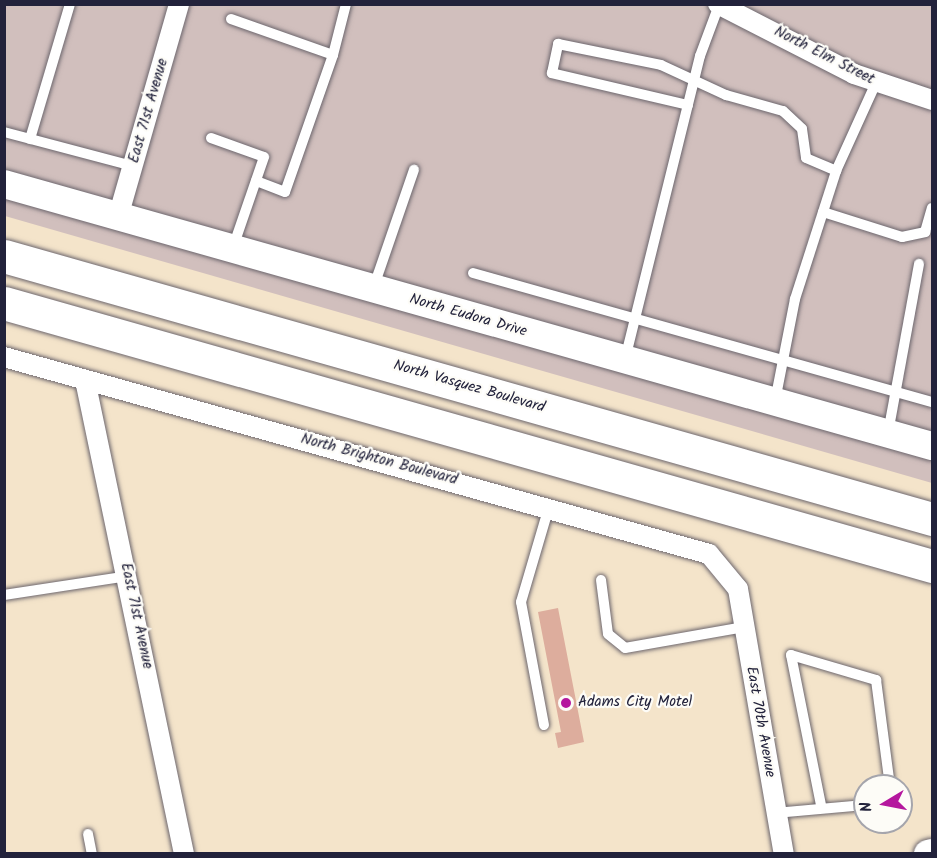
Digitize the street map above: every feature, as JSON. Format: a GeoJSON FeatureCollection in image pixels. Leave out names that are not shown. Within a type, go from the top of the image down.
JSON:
{"type":"FeatureCollection","features":[{"type":"Feature","properties":{"kind":"highway","name":"North Vasquez Boulevard"},"geometry":{"type":"LineString","coordinates":[[4,256],[933,519]]}},
{"type":"Feature","properties":{"kind":"highway"},"geometry":{"type":"LineString","coordinates":[[4,303],[933,566]]}},
{"type":"Feature","properties":{"kind":"street","name":"East 71st Avenue"},"geometry":{"type":"LineString","coordinates":[[118,217],[179,4]]}},
{"type":"Feature","properties":{"kind":"street","name":"North Elm Street"},"geometry":{"type":"LineString","coordinates":[[719,5],[876,83],[933,100]]}},
{"type":"Feature","properties":{"kind":"street","name":"North Eudora Drive"},"geometry":{"type":"LineString","coordinates":[[4,184],[933,446]]}},
{"type":"Feature","properties":{"kind":"street","name":"North Brighton Boulevard"},"geometry":{"type":"LineString","coordinates":[[4,357],[549,507],[709,554],[738,589]]}},
{"type":"Feature","properties":{"kind":"street","name":"East 71st Avenue"},"geometry":{"type":"LineString","coordinates":[[85,380],[128,576],[184,854]]}},
{"type":"Feature","properties":{"kind":"street","name":"East 70th Avenue"},"geometry":{"type":"LineString","coordinates":[[738,589],[784,854]]}},
{"type":"Feature","properties":{"kind":"street"},"geometry":{"type":"LineString","coordinates":[[928,854],[933,853]]}},
{"type":"Feature","properties":{"kind":"lane"},"geometry":{"type":"LineString","coordinates":[[30,139],[70,4]]}},
{"type":"Feature","properties":{"kind":"lane"},"geometry":{"type":"LineString","coordinates":[[256,181],[285,192],[333,55],[346,4]]}},
{"type":"Feature","properties":{"kind":"lane"},"geometry":{"type":"LineString","coordinates":[[625,359],[695,78],[719,5]]}},
{"type":"Feature","properties":{"kind":"lane"},"geometry":{"type":"LineString","coordinates":[[231,19],[333,55]]}},
{"type":"Feature","properties":{"kind":"lane"},"geometry":{"type":"LineString","coordinates":[[688,105],[552,73],[558,44],[661,65],[695,78],[726,95],[783,111],[802,129],[806,158],[836,171]]}},
{"type":"Feature","properties":{"kind":"lane"},"geometry":{"type":"LineString","coordinates":[[775,401],[785,364],[795,298],[836,171],[876,83]]}},
{"type":"Feature","properties":{"kind":"lane"},"geometry":{"type":"LineString","coordinates":[[4,132],[133,166]]}},
{"type":"Feature","properties":{"kind":"lane"},"geometry":{"type":"LineString","coordinates":[[212,138],[264,157],[232,250]]}},
{"type":"Feature","properties":{"kind":"lane"},"geometry":{"type":"LineString","coordinates":[[373,289],[414,170]]}},
{"type":"Feature","properties":{"kind":"lane"},"geometry":{"type":"LineString","coordinates":[[823,212],[902,237],[929,233],[933,208]]}},
{"type":"Feature","properties":{"kind":"lane"},"geometry":{"type":"LineString","coordinates":[[888,433],[919,264]]}},
{"type":"Feature","properties":{"kind":"lane"},"geometry":{"type":"LineString","coordinates":[[473,273],[785,364],[933,402]]}},
{"type":"Feature","properties":{"kind":"lane"},"geometry":{"type":"LineString","coordinates":[[544,725],[521,602],[549,507]]}},
{"type":"Feature","properties":{"kind":"lane"},"geometry":{"type":"LineString","coordinates":[[4,595],[128,576]]}},
{"type":"Feature","properties":{"kind":"lane"},"geometry":{"type":"LineString","coordinates":[[601,580],[608,634],[626,648],[744,627]]}},
{"type":"Feature","properties":{"kind":"lane"},"geometry":{"type":"LineString","coordinates":[[821,805],[791,655],[876,680],[888,774]]}},
{"type":"Feature","properties":{"kind":"lane"},"geometry":{"type":"LineString","coordinates":[[776,813],[821,805],[853,805]]}},
{"type":"Feature","properties":{"kind":"lane"},"geometry":{"type":"LineString","coordinates":[[88,834],[92,854]]}},
{"type":"Feature","properties":{"kind":"shaded area"},"geometry":{"type":"Polygon","coordinates":[[[4,5],[932,5],[932,483],[5,216],[4,5]]]}},
{"type":"Feature","properties":{"kind":"building","name":"Adams City Motel"},"geometry":{"type":"Polygon","coordinates":[[[558,608],[584,742],[558,748],[555,733],[561,732],[538,612],[558,608]]]}},
{"type":"Feature","properties":{"kind":"place","name":"Adams City Motel"},"geometry":{"type":"Point","coordinates":[566,703]}}]}
